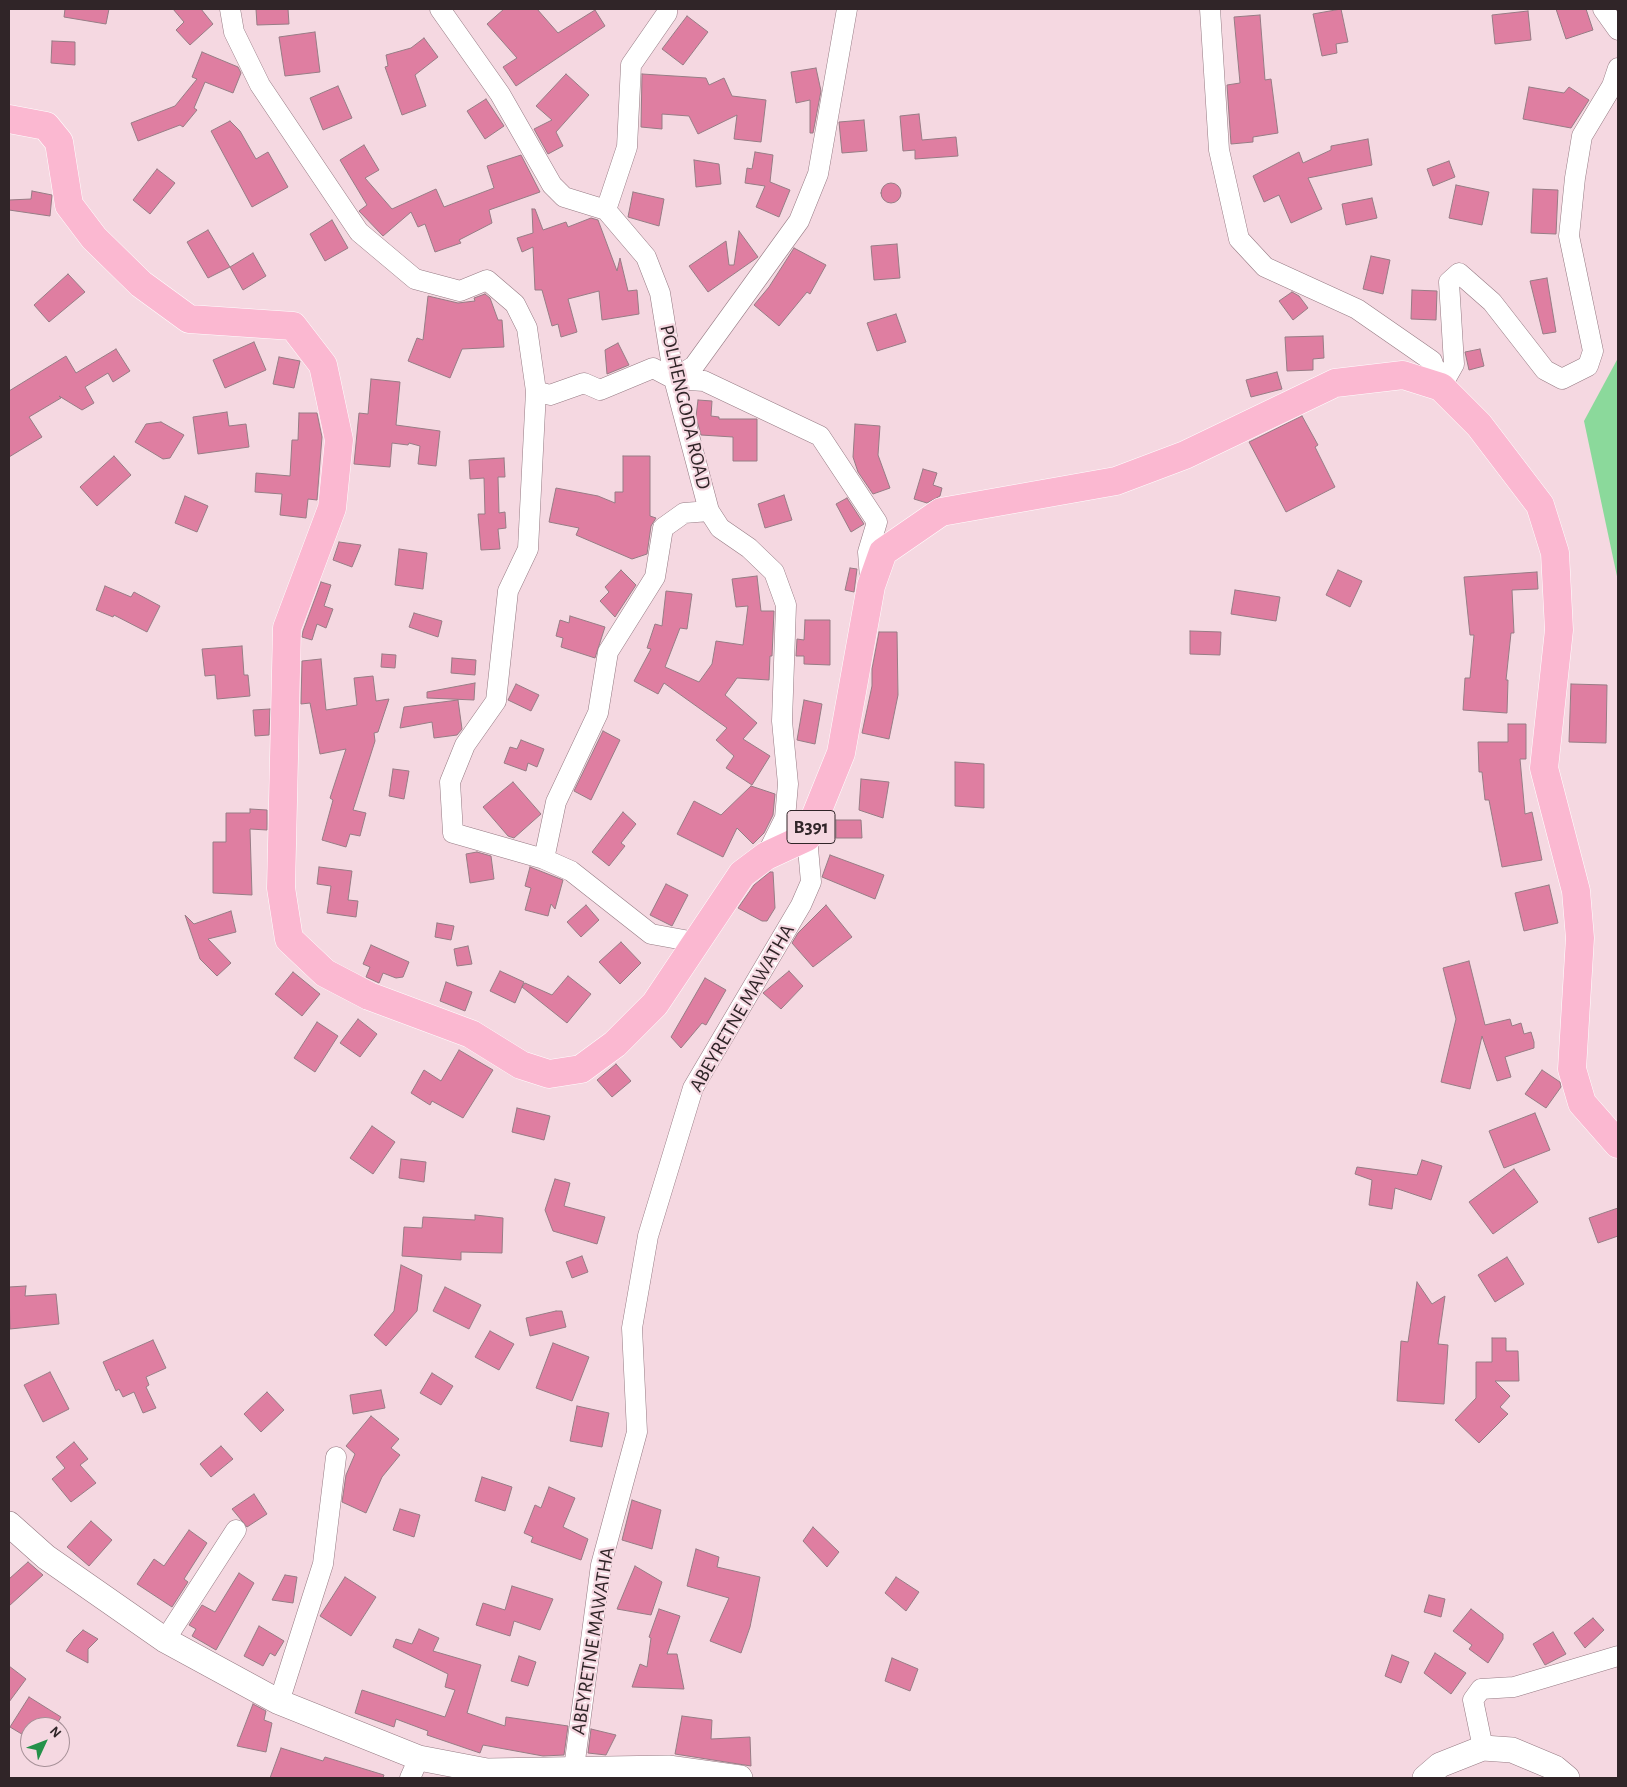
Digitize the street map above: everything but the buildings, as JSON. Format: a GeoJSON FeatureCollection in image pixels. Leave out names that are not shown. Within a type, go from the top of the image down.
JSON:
{"type":"FeatureCollection","features":[{"type":"Feature","properties":{"kind":"main road","name":"B391"},"geometry":{"type":"LineString","coordinates":[[9,119],[46,126],[59,142],[69,205],[94,238],[141,284],[189,318],[293,326],[323,365],[339,440],[332,508],[287,628],[281,888],[289,939],[325,973],[369,996],[471,1034],[521,1065],[549,1074],[581,1069],[615,1044],[655,1004],[742,874],[766,856],[807,837],[841,753],[871,586],[883,552],[941,512],[1116,481],[1185,455],[1336,383],[1403,376],[1441,387],[1479,425],[1540,504],[1554,553],[1560,630],[1544,768],[1577,900],[1580,938],[1572,1070],[1582,1102],[1618,1144]]}},
{"type":"Feature","properties":{"kind":"street"},"geometry":{"type":"LineString","coordinates":[[230,9],[234,32],[260,85],[359,232],[415,279],[460,291],[487,280],[515,304],[527,328],[536,390],[528,549],[508,591],[496,701],[465,745],[450,782],[453,833],[544,860],[571,871],[651,934],[695,942]]}},
{"type":"Feature","properties":{"kind":"street"},"geometry":{"type":"LineString","coordinates":[[440,9],[500,94],[552,185],[564,197],[606,210],[626,147],[631,65],[667,13],[667,9]]}},
{"type":"Feature","properties":{"kind":"street"},"geometry":{"type":"LineString","coordinates":[[674,379],[694,366],[799,221],[818,174],[848,9]]}},
{"type":"Feature","properties":{"kind":"street"},"geometry":{"type":"LineString","coordinates":[[1210,9],[1219,150],[1239,239],[1265,267],[1357,309],[1432,360],[1441,387]]}},
{"type":"Feature","properties":{"kind":"street"},"geometry":{"type":"LineString","coordinates":[[1603,9],[1618,30]]}},
{"type":"Feature","properties":{"kind":"street"},"geometry":{"type":"LineString","coordinates":[[1441,387],[1454,364],[1449,282],[1459,273],[1492,302],[1545,370],[1562,379],[1588,366],[1593,351],[1569,236],[1575,178],[1582,136],[1612,86],[1618,68]]}},
{"type":"Feature","properties":{"kind":"street","name":"POLHENGODA ROAD"},"geometry":{"type":"LineString","coordinates":[[606,210],[646,257],[660,293],[674,379],[709,511],[720,528],[749,548],[774,572],[786,605],[782,721],[788,784],[785,818],[766,856]]}},
{"type":"Feature","properties":{"kind":"street"},"geometry":{"type":"LineString","coordinates":[[536,390],[550,395],[584,383],[600,390],[653,368],[674,379],[704,381],[820,436],[877,522],[868,552],[871,586]]}},
{"type":"Feature","properties":{"kind":"street"},"geometry":{"type":"LineString","coordinates":[[544,860],[556,802],[598,713],[608,652],[655,577],[663,528],[684,512],[709,511]]}},
{"type":"Feature","properties":{"kind":"street","name":"ABEYRETNE MAWATHA"},"geometry":{"type":"LineString","coordinates":[[574,1768],[601,1565],[637,1432],[632,1328],[648,1236],[693,1088],[804,898],[811,882],[807,837]]}},
{"type":"Feature","properties":{"kind":"street"},"geometry":{"type":"LineString","coordinates":[[279,1702],[322,1564],[336,1457]]}},
{"type":"Feature","properties":{"kind":"street"},"geometry":{"type":"LineString","coordinates":[[9,1524],[46,1557],[165,1640],[279,1702],[414,1768],[486,1771],[574,1768],[668,1768],[740,1778]]}},
{"type":"Feature","properties":{"kind":"street"},"geometry":{"type":"LineString","coordinates":[[165,1640],[236,1530]]}},
{"type":"Feature","properties":{"kind":"street"},"geometry":{"type":"LineString","coordinates":[[1483,1748],[1473,1700],[1480,1689],[1514,1687],[1618,1656]]}},
{"type":"Feature","properties":{"kind":"street"},"geometry":{"type":"LineString","coordinates":[[1424,1778],[1440,1765],[1483,1748],[1512,1750],[1555,1768],[1567,1778]]}},
{"type":"Feature","properties":{"kind":"green space"},"geometry":{"type":"Polygon","coordinates":[[[1618,358],[1618,581],[1584,421],[1618,358]]]}}]}
